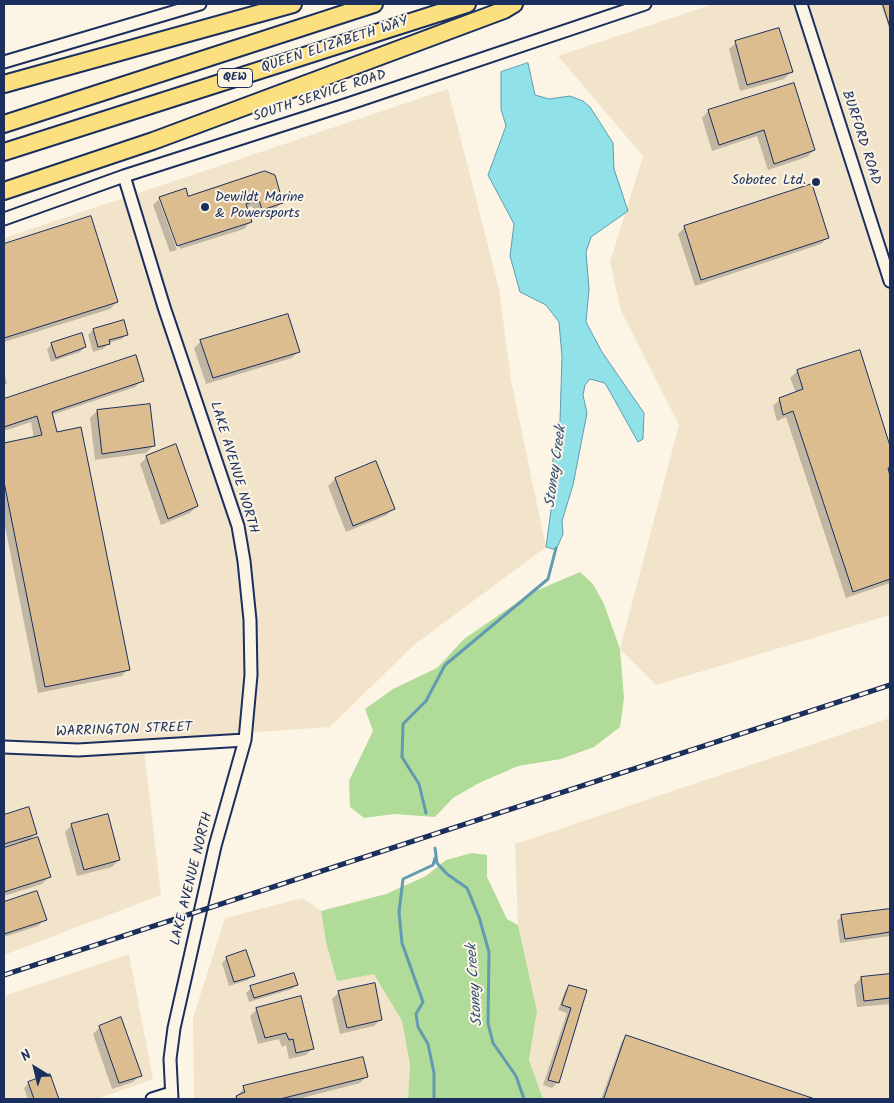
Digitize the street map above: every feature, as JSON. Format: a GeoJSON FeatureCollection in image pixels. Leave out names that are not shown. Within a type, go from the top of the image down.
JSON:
{"type":"FeatureCollection","features":[{"type":"Feature","properties":{"kind":"highway"},"geometry":{"type":"LineString","coordinates":[[4,84],[293,4]]}},
{"type":"Feature","properties":{"kind":"highway","name":"QUEEN ELIZABETH WAY"},"geometry":{"type":"LineString","coordinates":[[4,124],[374,4]]}},
{"type":"Feature","properties":{"kind":"highway","name":"QUEEN ELIZABETH WAY"},"geometry":{"type":"LineString","coordinates":[[4,152],[467,4]]}},
{"type":"Feature","properties":{"kind":"highway"},"geometry":{"type":"LineString","coordinates":[[4,191],[153,141],[504,10],[514,4]]}},
{"type":"Feature","properties":{"kind":"street"},"geometry":{"type":"LineString","coordinates":[[4,62],[200,4]]}},
{"type":"Feature","properties":{"kind":"street","name":"SOUTH SERVICE ROAD"},"geometry":{"type":"LineString","coordinates":[[4,219],[124,176],[348,104],[645,4]]}},
{"type":"Feature","properties":{"kind":"street","name":"BURFORD ROAD"},"geometry":{"type":"LineString","coordinates":[[801,4],[890,281]]}},
{"type":"Feature","properties":{"kind":"street","name":"LAKE AVENUE NORTH"},"geometry":{"type":"LineString","coordinates":[[124,176],[164,307],[238,526],[244,561],[250,620],[251,675],[245,740],[215,846],[174,1028],[170,1060],[172,1096]]}},
{"type":"Feature","properties":{"kind":"street","name":"WARRINGTON STREET"},"geometry":{"type":"LineString","coordinates":[[4,747],[78,750],[245,740]]}},
{"type":"Feature","properties":{"kind":"street"},"geometry":{"type":"LineString","coordinates":[[152,1099],[172,1096]]}},
{"type":"Feature","properties":{"kind":"shaded area"},"geometry":{"type":"Polygon","coordinates":[[[713,4],[890,4],[890,615],[656,685],[620,649],[679,425],[621,311],[610,262],[643,156],[558,56],[713,4]]]}},
{"type":"Feature","properties":{"kind":"shaded area"},"geometry":{"type":"Polygon","coordinates":[[[448,89],[499,289],[511,380],[546,547],[414,645],[330,727],[143,740],[161,895],[4,955],[4,238],[448,89]]]}},
{"type":"Feature","properties":{"kind":"shaded area"},"geometry":{"type":"Polygon","coordinates":[[[890,718],[890,1099],[543,1099],[529,1060],[537,1011],[518,925],[515,844],[890,718]]]}},
{"type":"Feature","properties":{"kind":"shaded area"},"geometry":{"type":"Polygon","coordinates":[[[303,898],[321,911],[326,942],[374,973],[402,1021],[410,1065],[408,1099],[194,1099],[193,1018],[225,918],[303,898]]]}},
{"type":"Feature","properties":{"kind":"shaded area"},"geometry":{"type":"Polygon","coordinates":[[[129,954],[153,1079],[97,1099],[4,1099],[4,996],[129,954]]]}},
{"type":"Feature","properties":{"kind":"green space"},"geometry":{"type":"Polygon","coordinates":[[[580,572],[593,584],[604,604],[620,649],[624,698],[620,727],[594,747],[561,759],[518,766],[479,783],[453,798],[435,817],[394,814],[364,818],[350,807],[349,781],[373,731],[365,709],[393,689],[437,668],[464,639],[531,593],[580,572]]]}},
{"type":"Feature","properties":{"kind":"green space"},"geometry":{"type":"Polygon","coordinates":[[[472,853],[487,855],[487,877],[507,919],[518,925],[537,1011],[529,1060],[543,1099],[408,1099],[410,1065],[402,1021],[374,974],[337,981],[326,942],[321,911],[386,894],[426,876],[446,860],[472,853]]]}},
{"type":"Feature","properties":{"kind":"water"},"geometry":{"type":"Polygon","coordinates":[[[528,63],[535,95],[549,99],[570,96],[583,101],[590,107],[613,143],[614,169],[628,211],[591,237],[586,252],[589,289],[586,322],[602,352],[644,413],[643,439],[638,442],[605,383],[590,379],[585,385],[583,395],[587,413],[573,485],[562,521],[563,534],[556,550],[546,547],[552,503],[552,465],[560,421],[562,357],[559,322],[546,305],[520,292],[510,256],[514,224],[488,175],[506,126],[501,109],[501,72],[528,63]]]}},
{"type":"Feature","properties":{"kind":"building"},"geometry":{"type":"Polygon","coordinates":[[[883,4],[890,4],[890,27],[883,4]]]}},
{"type":"Feature","properties":{"kind":"building"},"geometry":{"type":"Polygon","coordinates":[[[779,28],[793,72],[747,85],[735,41],[779,28]]]}},
{"type":"Feature","properties":{"kind":"building"},"geometry":{"type":"Polygon","coordinates":[[[794,83],[815,150],[774,164],[764,130],[719,145],[708,110],[794,83]]]}},
{"type":"Feature","properties":{"kind":"building","name":"Dewildt Marine & Powersports"},"geometry":{"type":"Polygon","coordinates":[[[265,171],[275,175],[283,203],[262,210],[259,200],[246,204],[252,222],[177,246],[159,197],[186,188],[188,196],[265,171]]]}},
{"type":"Feature","properties":{"kind":"building"},"geometry":{"type":"Polygon","coordinates":[[[812,184],[829,238],[701,280],[684,226],[812,184]]]}},
{"type":"Feature","properties":{"kind":"building"},"geometry":{"type":"Polygon","coordinates":[[[91,216],[118,302],[4,338],[4,244],[91,216]]]}},
{"type":"Feature","properties":{"kind":"building"},"geometry":{"type":"Polygon","coordinates":[[[288,314],[300,352],[213,378],[200,340],[288,314]]]}},
{"type":"Feature","properties":{"kind":"building"},"geometry":{"type":"Polygon","coordinates":[[[124,320],[128,335],[109,340],[110,344],[98,347],[93,329],[124,320]]]}},
{"type":"Feature","properties":{"kind":"building"},"geometry":{"type":"Polygon","coordinates":[[[82,333],[86,347],[56,358],[51,343],[82,333]]]}},
{"type":"Feature","properties":{"kind":"building"},"geometry":{"type":"Polygon","coordinates":[[[860,350],[890,446],[890,467],[888,468],[890,476],[890,579],[853,592],[793,411],[783,415],[779,398],[803,389],[797,370],[860,350]]]}},
{"type":"Feature","properties":{"kind":"building"},"geometry":{"type":"Polygon","coordinates":[[[136,355],[144,381],[52,412],[57,432],[81,427],[130,670],[45,687],[4,482],[4,443],[42,435],[37,416],[4,427],[4,399],[136,355]]]}},
{"type":"Feature","properties":{"kind":"building"},"geometry":{"type":"Polygon","coordinates":[[[150,404],[155,446],[102,454],[97,410],[150,404]]]}},
{"type":"Feature","properties":{"kind":"building"},"geometry":{"type":"Polygon","coordinates":[[[176,444],[198,506],[168,519],[146,456],[176,444]]]}},
{"type":"Feature","properties":{"kind":"building"},"geometry":{"type":"Polygon","coordinates":[[[376,461],[395,509],[353,526],[335,478],[376,461]]]}},
{"type":"Feature","properties":{"kind":"building"},"geometry":{"type":"Polygon","coordinates":[[[29,807],[37,834],[4,844],[4,815],[29,807]]]}},
{"type":"Feature","properties":{"kind":"building"},"geometry":{"type":"Polygon","coordinates":[[[108,814],[120,860],[84,870],[71,824],[108,814]]]}},
{"type":"Feature","properties":{"kind":"building"},"geometry":{"type":"Polygon","coordinates":[[[38,837],[51,877],[4,892],[4,848],[38,837]]]}},
{"type":"Feature","properties":{"kind":"building"},"geometry":{"type":"Polygon","coordinates":[[[37,891],[47,920],[4,934],[4,902],[37,891]]]}},
{"type":"Feature","properties":{"kind":"building"},"geometry":{"type":"Polygon","coordinates":[[[890,909],[890,932],[845,939],[841,915],[890,909]]]}},
{"type":"Feature","properties":{"kind":"building"},"geometry":{"type":"Polygon","coordinates":[[[246,950],[255,976],[234,982],[226,957],[246,950]]]}},
{"type":"Feature","properties":{"kind":"building"},"geometry":{"type":"Polygon","coordinates":[[[294,973],[298,985],[254,998],[250,986],[294,973]]]}},
{"type":"Feature","properties":{"kind":"building"},"geometry":{"type":"Polygon","coordinates":[[[890,974],[890,998],[864,1001],[861,977],[890,974]]]}},
{"type":"Feature","properties":{"kind":"building"},"geometry":{"type":"Polygon","coordinates":[[[375,983],[382,1020],[347,1028],[338,991],[375,983]]]}},
{"type":"Feature","properties":{"kind":"building"},"geometry":{"type":"Polygon","coordinates":[[[569,985],[587,990],[559,1083],[548,1080],[571,1008],[562,1005],[569,985]]]}},
{"type":"Feature","properties":{"kind":"building"},"geometry":{"type":"Polygon","coordinates":[[[301,996],[314,1049],[296,1053],[293,1039],[289,1040],[286,1033],[265,1038],[256,1008],[301,996]]]}},
{"type":"Feature","properties":{"kind":"building"},"geometry":{"type":"Polygon","coordinates":[[[121,1017],[142,1076],[119,1083],[99,1026],[121,1017]]]}},
{"type":"Feature","properties":{"kind":"building"},"geometry":{"type":"Polygon","coordinates":[[[626,1035],[815,1099],[604,1099],[626,1035]]]}},
{"type":"Feature","properties":{"kind":"building"},"geometry":{"type":"Polygon","coordinates":[[[363,1057],[368,1077],[280,1099],[237,1099],[236,1096],[245,1092],[243,1086],[363,1057]]]}},
{"type":"Feature","properties":{"kind":"building"},"geometry":{"type":"Polygon","coordinates":[[[50,1074],[59,1099],[34,1099],[28,1082],[50,1074]]]}},
{"type":"Feature","properties":{"kind":"waterway","name":"Stoney Creek"},"geometry":{"type":"LineString","coordinates":[[426,813],[419,784],[402,757],[403,724],[426,701],[445,665],[548,579],[556,548]]}},
{"type":"Feature","properties":{"kind":"waterway","name":"Stoney Creek"},"geometry":{"type":"LineString","coordinates":[[435,848],[437,863],[447,874],[467,888],[479,917],[489,952],[488,1023],[493,1043],[516,1076],[524,1099]]}},
{"type":"Feature","properties":{"kind":"waterway"},"geometry":{"type":"LineString","coordinates":[[434,1099],[434,1073],[428,1044],[418,1027],[416,1014],[423,1002],[402,943],[399,912],[403,879],[433,865],[435,858]]}},
{"type":"Feature","properties":{"kind":"railway"},"geometry":{"type":"LineString","coordinates":[[4,975],[890,685]]}},
{"type":"Feature","properties":{"kind":"place","name":"Sobotec Ltd."},"geometry":{"type":"Point","coordinates":[816,182]}},
{"type":"Feature","properties":{"kind":"place","name":"Dewildt Marine & Powersports"},"geometry":{"type":"Point","coordinates":[205,207]}}]}
